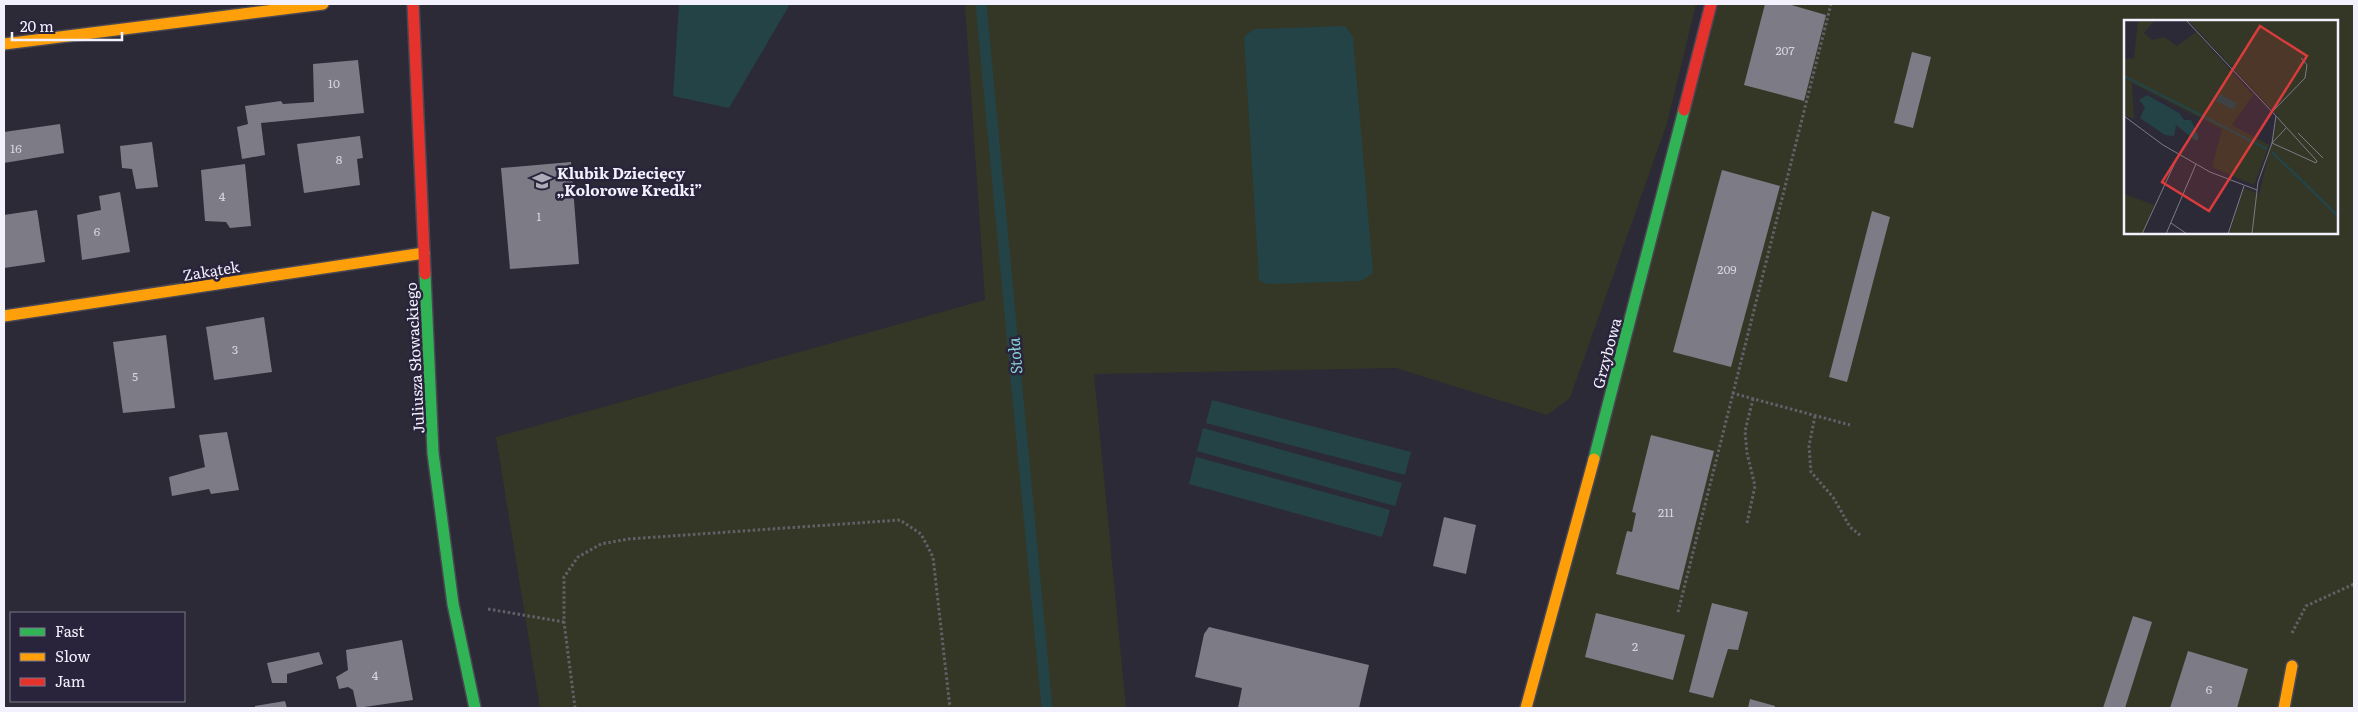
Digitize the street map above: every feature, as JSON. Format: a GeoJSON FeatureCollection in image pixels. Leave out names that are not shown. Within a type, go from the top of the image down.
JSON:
{"type":"FeatureCollection","features":[{"type":"Feature","properties":{"kind":"street"},"geometry":{"type":"LineString","coordinates":[[4,44],[323,4]]}},
{"type":"Feature","properties":{"kind":"street","name":"Juliusza Słowackiego"},"geometry":{"type":"LineString","coordinates":[[414,4],[433,452],[453,604],[475,708]]}},
{"type":"Feature","properties":{"kind":"street","name":"Grzybowa"},"geometry":{"type":"LineString","coordinates":[[1526,708],[1605,417],[1711,4]]}},
{"type":"Feature","properties":{"kind":"street","name":"Zakątek"},"geometry":{"type":"LineString","coordinates":[[4,316],[424,253]]}},
{"type":"Feature","properties":{"kind":"street"},"geometry":{"type":"LineString","coordinates":[[2284,708],[2292,666]]}},
{"type":"Feature","properties":{"kind":"path"},"geometry":{"type":"LineString","coordinates":[[1678,612],[1831,4]]}},
{"type":"Feature","properties":{"kind":"path"},"geometry":{"type":"LineString","coordinates":[[1732,393],[1850,425]]}},
{"type":"Feature","properties":{"kind":"path"},"geometry":{"type":"LineString","coordinates":[[1746,523],[1755,486],[1746,453],[1745,431],[1754,399]]}},
{"type":"Feature","properties":{"kind":"path"},"geometry":{"type":"LineString","coordinates":[[1815,416],[1809,446],[1811,472],[1833,497],[1850,527],[1860,535]]}},
{"type":"Feature","properties":{"kind":"path"},"geometry":{"type":"LineString","coordinates":[[575,708],[564,622],[564,577],[578,557],[601,544],[628,540],[900,520],[920,534],[933,557],[950,708]]}},
{"type":"Feature","properties":{"kind":"path"},"geometry":{"type":"LineString","coordinates":[[2292,666],[2291,634],[2306,606],[2354,584]]}},
{"type":"Feature","properties":{"kind":"path"},"geometry":{"type":"LineString","coordinates":[[485,609],[564,622]]}},
{"type":"Feature","properties":{"kind":"shaded area"},"geometry":{"type":"Polygon","coordinates":[[[679,4],[790,4],[729,108],[673,96],[679,4]]]}},
{"type":"Feature","properties":{"kind":"shaded area"},"geometry":{"type":"Polygon","coordinates":[[[965,4],[1696,4],[1667,123],[1570,398],[1547,415],[1396,368],[1094,374],[1126,708],[540,708],[496,437],[985,300],[965,4]]]}},
{"type":"Feature","properties":{"kind":"shaded area"},"geometry":{"type":"Polygon","coordinates":[[[1718,4],[2354,4],[2354,708],[1532,708],[1718,4]]]}},
{"type":"Feature","properties":{"kind":"shaded area"},"geometry":{"type":"Polygon","coordinates":[[[1345,26],[1353,37],[1373,273],[1361,281],[1267,284],[1259,280],[1244,37],[1254,29],[1345,26]]]}},
{"type":"Feature","properties":{"kind":"shaded area"},"geometry":{"type":"Polygon","coordinates":[[[1212,400],[1411,452],[1405,475],[1206,423],[1212,400]]]}},
{"type":"Feature","properties":{"kind":"shaded area"},"geometry":{"type":"Polygon","coordinates":[[[1203,428],[1402,483],[1395,506],[1197,451],[1203,428]]]}},
{"type":"Feature","properties":{"kind":"shaded area"},"geometry":{"type":"Polygon","coordinates":[[[1196,457],[1390,510],[1382,537],[1189,484],[1196,457]]]}},
{"type":"Feature","properties":{"kind":"building"},"geometry":{"type":"Polygon","coordinates":[[[1765,4],[1788,4],[1826,15],[1804,101],[1744,85],[1765,4]]]}},
{"type":"Feature","properties":{"kind":"building"},"geometry":{"type":"Polygon","coordinates":[[[1912,52],[1931,57],[1913,128],[1894,123],[1912,52]]]}},
{"type":"Feature","properties":{"kind":"building"},"geometry":{"type":"Polygon","coordinates":[[[358,60],[364,113],[261,123],[265,155],[242,159],[237,127],[248,124],[245,106],[281,101],[283,104],[314,102],[313,64],[358,60]]]}},
{"type":"Feature","properties":{"kind":"building"},"geometry":{"type":"Polygon","coordinates":[[[60,124],[64,153],[4,163],[4,132],[60,124]]]}},
{"type":"Feature","properties":{"kind":"building"},"geometry":{"type":"Polygon","coordinates":[[[360,136],[363,158],[357,159],[360,185],[304,193],[297,144],[360,136]]]}},
{"type":"Feature","properties":{"kind":"building"},"geometry":{"type":"Polygon","coordinates":[[[152,142],[158,187],[136,189],[132,169],[122,168],[120,146],[152,142]]]}},
{"type":"Feature","properties":{"kind":"building"},"geometry":{"type":"Polygon","coordinates":[[[571,162],[579,264],[510,269],[501,168],[571,162]]]}},
{"type":"Feature","properties":{"kind":"building"},"geometry":{"type":"Polygon","coordinates":[[[245,164],[251,226],[230,228],[226,222],[205,221],[201,170],[245,164]]]}},
{"type":"Feature","properties":{"kind":"building"},"geometry":{"type":"Polygon","coordinates":[[[1722,170],[1780,186],[1731,367],[1673,352],[1722,170]]]}},
{"type":"Feature","properties":{"kind":"building"},"geometry":{"type":"Polygon","coordinates":[[[120,192],[130,252],[82,260],[77,215],[101,210],[99,196],[120,192]]]}},
{"type":"Feature","properties":{"kind":"building"},"geometry":{"type":"Polygon","coordinates":[[[37,210],[45,262],[4,268],[4,215],[37,210]]]}},
{"type":"Feature","properties":{"kind":"building"},"geometry":{"type":"Polygon","coordinates":[[[1872,211],[1890,217],[1847,382],[1829,377],[1872,211]]]}},
{"type":"Feature","properties":{"kind":"building"},"geometry":{"type":"Polygon","coordinates":[[[264,317],[272,372],[214,380],[206,327],[264,317]]]}},
{"type":"Feature","properties":{"kind":"building"},"geometry":{"type":"Polygon","coordinates":[[[166,335],[175,408],[123,413],[113,342],[166,335]]]}},
{"type":"Feature","properties":{"kind":"building"},"geometry":{"type":"Polygon","coordinates":[[[227,432],[239,490],[211,494],[209,489],[172,496],[169,477],[205,467],[199,435],[227,432]]]}},
{"type":"Feature","properties":{"kind":"building"},"geometry":{"type":"Polygon","coordinates":[[[1651,435],[1714,451],[1679,590],[1616,574],[1627,531],[1632,532],[1636,513],[1632,512],[1651,435]]]}},
{"type":"Feature","properties":{"kind":"building"},"geometry":{"type":"Polygon","coordinates":[[[1444,517],[1476,525],[1466,574],[1433,566],[1444,517]]]}},
{"type":"Feature","properties":{"kind":"building"},"geometry":{"type":"Polygon","coordinates":[[[1712,603],[1748,612],[1738,650],[1728,649],[1713,698],[1689,692],[1712,603]]]}},
{"type":"Feature","properties":{"kind":"building"},"geometry":{"type":"Polygon","coordinates":[[[1596,613],[1685,635],[1673,680],[1585,657],[1596,613]]]}},
{"type":"Feature","properties":{"kind":"building"},"geometry":{"type":"Polygon","coordinates":[[[2133,616],[2152,622],[2125,708],[2103,708],[2133,616]]]}},
{"type":"Feature","properties":{"kind":"building"},"geometry":{"type":"Polygon","coordinates":[[[1209,627],[1369,665],[1359,708],[1238,708],[1242,688],[1195,677],[1204,634],[1209,627]]]}},
{"type":"Feature","properties":{"kind":"building"},"geometry":{"type":"Polygon","coordinates":[[[402,640],[413,700],[357,708],[353,690],[348,687],[339,689],[336,677],[348,670],[346,650],[402,640]]]}},
{"type":"Feature","properties":{"kind":"building"},"geometry":{"type":"Polygon","coordinates":[[[2188,651],[2248,669],[2237,708],[2170,708],[2188,651]]]}},
{"type":"Feature","properties":{"kind":"building"},"geometry":{"type":"Polygon","coordinates":[[[319,652],[323,664],[287,674],[287,683],[272,683],[267,663],[319,652]]]}},
{"type":"Feature","properties":{"kind":"building"},"geometry":{"type":"Polygon","coordinates":[[[1750,699],[1775,706],[1775,708],[1748,708],[1750,699]]]}},
{"type":"Feature","properties":{"kind":"building"},"geometry":{"type":"Polygon","coordinates":[[[285,701],[287,708],[255,708],[255,706],[285,701]]]}},
{"type":"Feature","properties":{"kind":"waterway","name":"Stoła"},"geometry":{"type":"LineString","coordinates":[[981,4],[1047,708]]}},
{"type":"Feature","properties":{"kind":"traffic: fast"},"geometry":{"type":"LineString","coordinates":[[1594,459],[1684,110]]}},
{"type":"Feature","properties":{"kind":"traffic: fast"},"geometry":{"type":"LineString","coordinates":[[425,274],[433,453],[453,604],[475,708]]}},
{"type":"Feature","properties":{"kind":"traffic: slow"},"geometry":{"type":"LineString","coordinates":[[4,44],[323,4]]}},
{"type":"Feature","properties":{"kind":"traffic: slow"},"geometry":{"type":"LineString","coordinates":[[4,316],[424,253]]}},
{"type":"Feature","properties":{"kind":"traffic: slow"},"geometry":{"type":"LineString","coordinates":[[1526,708],[1594,459]]}},
{"type":"Feature","properties":{"kind":"traffic: slow"},"geometry":{"type":"LineString","coordinates":[[2284,708],[2292,666]]}},
{"type":"Feature","properties":{"kind":"traffic: jam"},"geometry":{"type":"LineString","coordinates":[[413,4],[425,274]]}},
{"type":"Feature","properties":{"kind":"traffic: jam"},"geometry":{"type":"LineString","coordinates":[[1684,110],[1711,4]]}},
{"type":"Feature","properties":{"kind":"place","name":"Klubik Dziecięcy „Kolorowe Kredki”"},"geometry":{"type":"Point","coordinates":[542,181]}}]}
